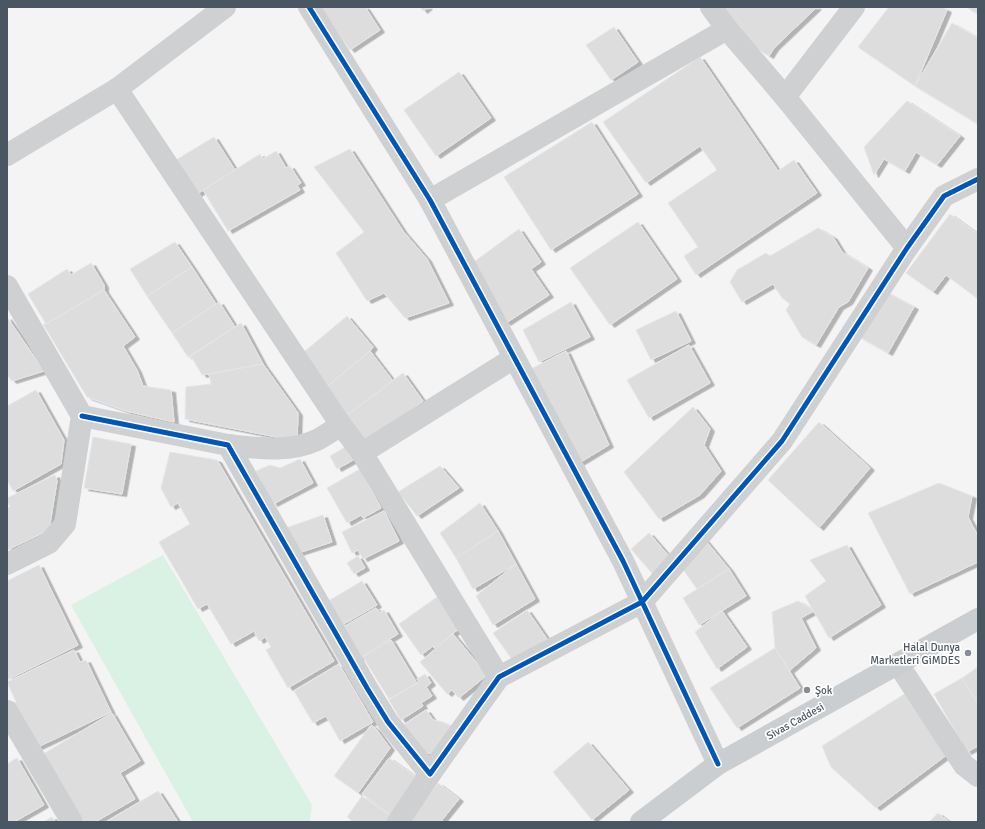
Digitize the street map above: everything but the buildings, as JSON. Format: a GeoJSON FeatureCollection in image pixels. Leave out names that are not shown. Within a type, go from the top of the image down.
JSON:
{"type":"FeatureCollection","features":[{"type":"Feature","properties":{"kind":"main road","name":"Sivas Caddesi"},"geometry":{"type":"LineString","coordinates":[[641,822],[718,764],[978,619]]}},
{"type":"Feature","properties":{"kind":"street"},"geometry":{"type":"LineString","coordinates":[[7,155],[117,89],[225,7]]}},
{"type":"Feature","properties":{"kind":"street"},"geometry":{"type":"LineString","coordinates":[[309,7],[430,200],[623,561],[718,764]]}},
{"type":"Feature","properties":{"kind":"street"},"geometry":{"type":"LineString","coordinates":[[710,7],[907,248]]}},
{"type":"Feature","properties":{"kind":"street"},"geometry":{"type":"LineString","coordinates":[[785,97],[854,7]]}},
{"type":"Feature","properties":{"kind":"street"},"geometry":{"type":"LineString","coordinates":[[430,200],[727,29]]}},
{"type":"Feature","properties":{"kind":"street"},"geometry":{"type":"LineString","coordinates":[[117,89],[341,425],[362,453],[499,677]]}},
{"type":"Feature","properties":{"kind":"street"},"geometry":{"type":"LineString","coordinates":[[398,822],[499,677],[642,602],[782,441],[907,248],[944,196],[978,179]]}},
{"type":"Feature","properties":{"kind":"street"},"geometry":{"type":"LineString","coordinates":[[7,286],[82,416],[66,524],[49,543],[7,564]]}},
{"type":"Feature","properties":{"kind":"street"},"geometry":{"type":"LineString","coordinates":[[362,453],[514,358]]}},
{"type":"Feature","properties":{"kind":"street"},"geometry":{"type":"LineString","coordinates":[[82,416],[228,445],[270,449],[298,447],[317,440],[341,425]]}},
{"type":"Feature","properties":{"kind":"street"},"geometry":{"type":"LineString","coordinates":[[228,445],[367,688],[388,722],[430,774]]}},
{"type":"Feature","properties":{"kind":"street"},"geometry":{"type":"LineString","coordinates":[[898,664],[964,765],[978,776]]}},
{"type":"Feature","properties":{"kind":"street"},"geometry":{"type":"LineString","coordinates":[[7,711],[72,822]]}},
{"type":"Feature","properties":{"kind":"green space"},"geometry":{"type":"Polygon","coordinates":[[[163,555],[312,805],[310,822],[193,822],[71,605],[163,555]]]}},
{"type":"Feature","properties":{"kind":"cycle path"},"geometry":{"type":"LineString","coordinates":[[309,7],[430,200],[623,561],[718,764]]}},
{"type":"Feature","properties":{"kind":"cycle path"},"geometry":{"type":"LineString","coordinates":[[82,416],[228,445],[367,688],[388,722],[430,774],[499,677],[642,602],[782,441],[907,248],[944,196],[978,179]]}},
{"type":"Feature","properties":{"kind":"place","name":"Halal Dunya Marketleri GiMDES"},"geometry":{"type":"Point","coordinates":[968,653]}},
{"type":"Feature","properties":{"kind":"place","name":"Şok"},"geometry":{"type":"Point","coordinates":[807,690]}}]}
